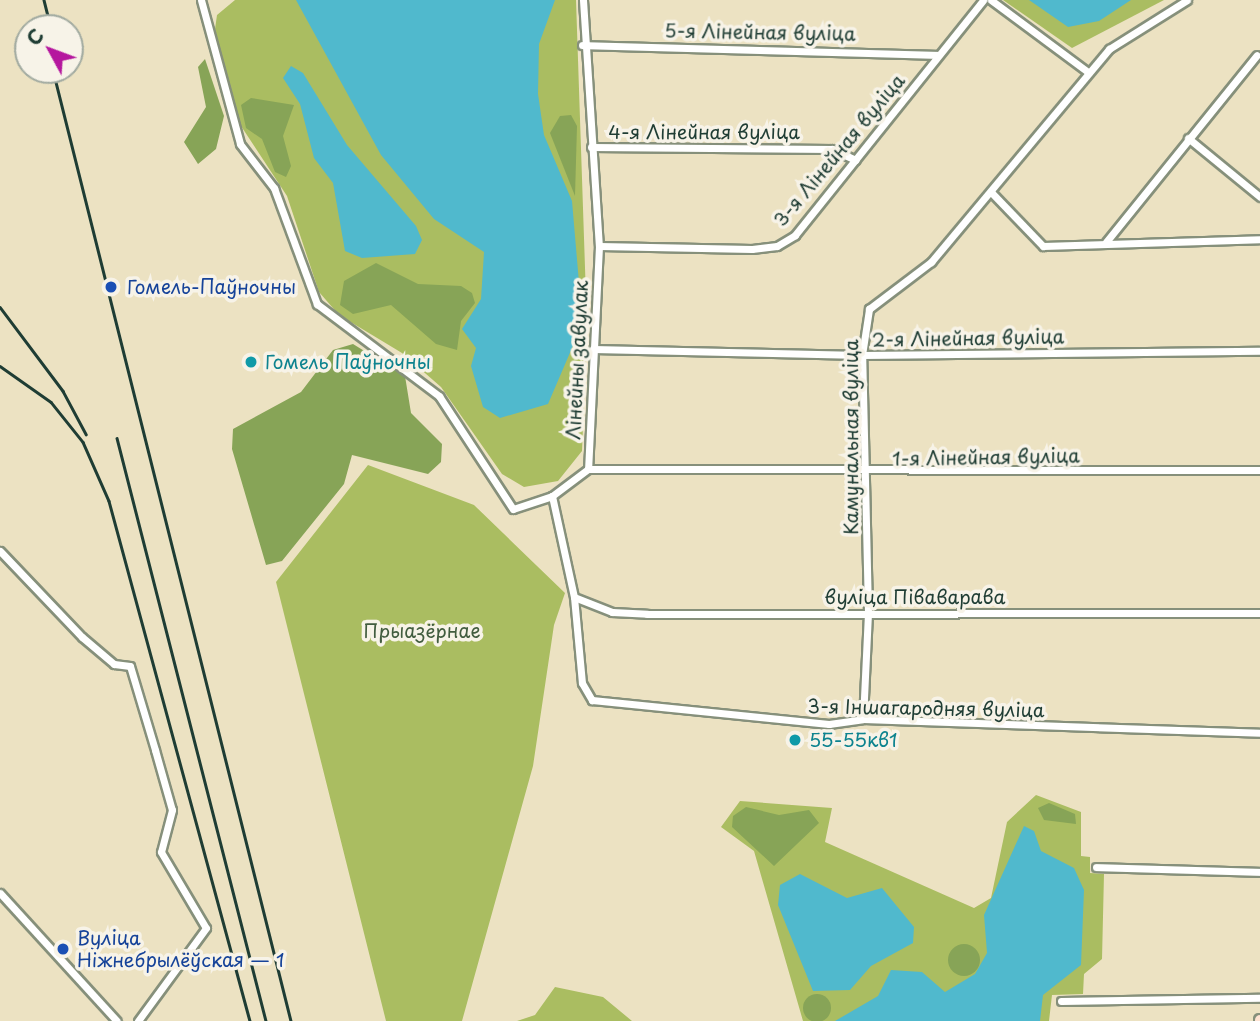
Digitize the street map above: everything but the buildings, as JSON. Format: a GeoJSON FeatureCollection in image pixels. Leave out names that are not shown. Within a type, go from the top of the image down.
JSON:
{"type":"FeatureCollection","features":[{"type":"Feature","properties":{"kind":"street","name":"Лінейны завулак"},"geometry":{"type":"LineString","coordinates":[[201,0],[240,144],[274,188],[317,304],[439,396],[513,509],[552,496],[588,469],[599,246],[583,45],[583,0]]}},
{"type":"Feature","properties":{"kind":"street","name":"3-я Лінейная вуліца"},"geometry":{"type":"LineString","coordinates":[[599,246],[777,246],[795,234],[983,0]]}},
{"type":"Feature","properties":{"kind":"street"},"geometry":{"type":"LineString","coordinates":[[991,0],[1088,72]]}},
{"type":"Feature","properties":{"kind":"street","name":"Камунальная вуліца"},"geometry":{"type":"LineString","coordinates":[[863,719],[868,612],[867,474],[862,355],[869,309],[931,261],[1088,72],[1135,28],[1187,0]]}},
{"type":"Feature","properties":{"kind":"street","name":"5-я Лінейная вуліца"},"geometry":{"type":"LineString","coordinates":[[583,45],[937,55]]}},
{"type":"Feature","properties":{"kind":"street"},"geometry":{"type":"LineString","coordinates":[[1106,242],[1257,55]]}},
{"type":"Feature","properties":{"kind":"street"},"geometry":{"type":"LineString","coordinates":[[1188,138],[1260,197]]}},
{"type":"Feature","properties":{"kind":"street","name":"4-я Лінейная вуліца"},"geometry":{"type":"LineString","coordinates":[[592,147],[832,149],[856,160]]}},
{"type":"Feature","properties":{"kind":"street"},"geometry":{"type":"LineString","coordinates":[[991,192],[1043,246],[1260,239]]}},
{"type":"Feature","properties":{"kind":"street","name":"2-я Лінейная вуліца"},"geometry":{"type":"LineString","coordinates":[[593,349],[862,355],[1260,351]]}},
{"type":"Feature","properties":{"kind":"street","name":"1-я Лінейная вуліца"},"geometry":{"type":"LineString","coordinates":[[588,469],[867,474],[1260,470]]}},
{"type":"Feature","properties":{"kind":"street"},"geometry":{"type":"LineString","coordinates":[[552,496],[574,597]]}},
{"type":"Feature","properties":{"kind":"street"},"geometry":{"type":"LineString","coordinates":[[0,551],[82,637],[114,664],[130,666],[172,810],[161,852],[206,928],[138,1021]]}},
{"type":"Feature","properties":{"kind":"street","name":"вуліца Піваварава"},"geometry":{"type":"LineString","coordinates":[[574,597],[612,612],[647,614],[1260,613]]}},
{"type":"Feature","properties":{"kind":"street","name":"3-я Іншагародняя вуліца"},"geometry":{"type":"LineString","coordinates":[[574,597],[582,683],[592,700],[829,724],[863,719],[1260,733]]}},
{"type":"Feature","properties":{"kind":"street"},"geometry":{"type":"LineString","coordinates":[[1096,867],[1260,872]]}},
{"type":"Feature","properties":{"kind":"street"},"geometry":{"type":"LineString","coordinates":[[0,893],[117,1021]]}},
{"type":"Feature","properties":{"kind":"street"},"geometry":{"type":"LineString","coordinates":[[1061,1001],[1260,998]]}},
{"type":"Feature","properties":{"kind":"green space"},"geometry":{"type":"Polygon","coordinates":[[[235,0],[576,0],[587,327],[582,451],[558,481],[524,487],[502,474],[441,387],[402,353],[339,315],[319,292],[287,196],[239,123],[215,29],[217,15],[235,0]]]}},
{"type":"Feature","properties":{"kind":"green space"},"geometry":{"type":"Polygon","coordinates":[[[1003,0],[1164,0],[1072,48],[1003,0]]]}},
{"type":"Feature","properties":{"kind":"green space"},"geometry":{"type":"Polygon","coordinates":[[[205,59],[224,116],[216,149],[198,164],[184,142],[206,107],[198,67],[205,59]]]}},
{"type":"Feature","properties":{"kind":"green space"},"geometry":{"type":"Polygon","coordinates":[[[251,98],[294,105],[283,136],[291,166],[286,177],[275,172],[262,139],[246,128],[241,105],[251,98]]]}},
{"type":"Feature","properties":{"kind":"green space"},"geometry":{"type":"Polygon","coordinates":[[[571,115],[577,126],[575,196],[550,133],[560,116],[571,115]]]}},
{"type":"Feature","properties":{"kind":"green space"},"geometry":{"type":"Polygon","coordinates":[[[376,263],[418,284],[461,286],[472,293],[475,303],[461,321],[457,350],[436,344],[391,305],[353,314],[340,305],[344,281],[376,263]]]}},
{"type":"Feature","properties":{"kind":"green space"},"geometry":{"type":"Polygon","coordinates":[[[353,344],[405,376],[411,413],[442,444],[441,462],[428,474],[352,455],[344,484],[282,561],[266,565],[232,449],[233,429],[301,392],[333,350],[353,344]]]}},
{"type":"Feature","properties":{"kind":"green space","name":"Прыазёрнае"},"geometry":{"type":"Polygon","coordinates":[[[368,465],[474,505],[565,593],[554,625],[533,766],[462,1021],[386,1021],[276,582],[368,465]]]}},
{"type":"Feature","properties":{"kind":"green space"},"geometry":{"type":"Polygon","coordinates":[[[1036,795],[1081,812],[1081,856],[1090,857],[1090,873],[1104,874],[1102,959],[1084,974],[1083,994],[1052,995],[1049,1021],[803,1021],[754,851],[721,827],[740,801],[832,808],[825,842],[974,908],[991,898],[1007,822],[1036,795]]]}},
{"type":"Feature","properties":{"kind":"green space"},"geometry":{"type":"Polygon","coordinates":[[[1049,803],[1075,814],[1076,824],[1044,820],[1038,808],[1049,803]]]}},
{"type":"Feature","properties":{"kind":"green space"},"geometry":{"type":"Polygon","coordinates":[[[746,807],[779,815],[809,810],[819,823],[774,866],[732,827],[733,816],[746,807]]]}},
{"type":"Feature","properties":{"kind":"green space"},"geometry":{"type":"Polygon","coordinates":[[[964,944],[975,949],[980,960],[975,971],[964,976],[953,971],[948,960],[953,949],[964,944]]]}},
{"type":"Feature","properties":{"kind":"green space"},"geometry":{"type":"Polygon","coordinates":[[[555,987],[603,997],[632,1021],[517,1021],[535,1015],[555,987]]]}},
{"type":"Feature","properties":{"kind":"green space"},"geometry":{"type":"Polygon","coordinates":[[[817,994],[827,998],[831,1008],[827,1018],[817,1022],[807,1018],[803,1008],[807,998],[817,994]]]}},
{"type":"Feature","properties":{"kind":"water"},"geometry":{"type":"Polygon","coordinates":[[[296,0],[555,0],[539,44],[538,94],[544,135],[572,201],[581,306],[575,341],[548,404],[500,418],[483,407],[471,366],[476,348],[462,329],[481,299],[484,252],[434,219],[381,155],[296,0]]]}},
{"type":"Feature","properties":{"kind":"water"},"geometry":{"type":"Polygon","coordinates":[[[1029,0],[1131,0],[1099,21],[1068,27],[1029,0]]]}},
{"type":"Feature","properties":{"kind":"water"},"geometry":{"type":"Polygon","coordinates":[[[291,66],[303,73],[347,145],[416,226],[422,240],[415,254],[362,258],[345,251],[333,183],[314,158],[300,104],[283,78],[291,66]]]}},
{"type":"Feature","properties":{"kind":"water"},"geometry":{"type":"Polygon","coordinates":[[[1024,826],[1034,831],[1041,851],[1074,868],[1084,890],[1081,965],[1043,995],[1040,1021],[835,1021],[878,996],[891,970],[922,972],[945,992],[975,974],[987,953],[984,915],[1024,826]]]}},
{"type":"Feature","properties":{"kind":"water"},"geometry":{"type":"Polygon","coordinates":[[[800,874],[847,898],[882,888],[914,927],[913,943],[871,966],[850,990],[813,991],[778,905],[780,885],[800,874]]]}},
{"type":"Feature","properties":{"kind":"railway"},"geometry":{"type":"LineString","coordinates":[[44,0],[48,14]]}},
{"type":"Feature","properties":{"kind":"railway"},"geometry":{"type":"LineString","coordinates":[[57,84],[291,1021]]}},
{"type":"Feature","properties":{"kind":"railway"},"geometry":{"type":"LineString","coordinates":[[0,307],[63,391],[86,434]]}},
{"type":"Feature","properties":{"kind":"railway"},"geometry":{"type":"LineString","coordinates":[[0,366],[51,402],[83,442],[109,501],[250,1021]]}},
{"type":"Feature","properties":{"kind":"railway"},"geometry":{"type":"LineString","coordinates":[[117,438],[266,1021]]}},
{"type":"Feature","properties":{"kind":"place","name":"Гомель-Паўночны"},"geometry":{"type":"Point","coordinates":[111,287]}},
{"type":"Feature","properties":{"kind":"place","name":"Гомель Паўночны"},"geometry":{"type":"Point","coordinates":[251,362]}},
{"type":"Feature","properties":{"kind":"place","name":"55-55кв1"},"geometry":{"type":"Point","coordinates":[795,740]}},
{"type":"Feature","properties":{"kind":"place","name":"Вуліца Ніжнебрылёўская — 1"},"geometry":{"type":"Point","coordinates":[63,949]}}]}
